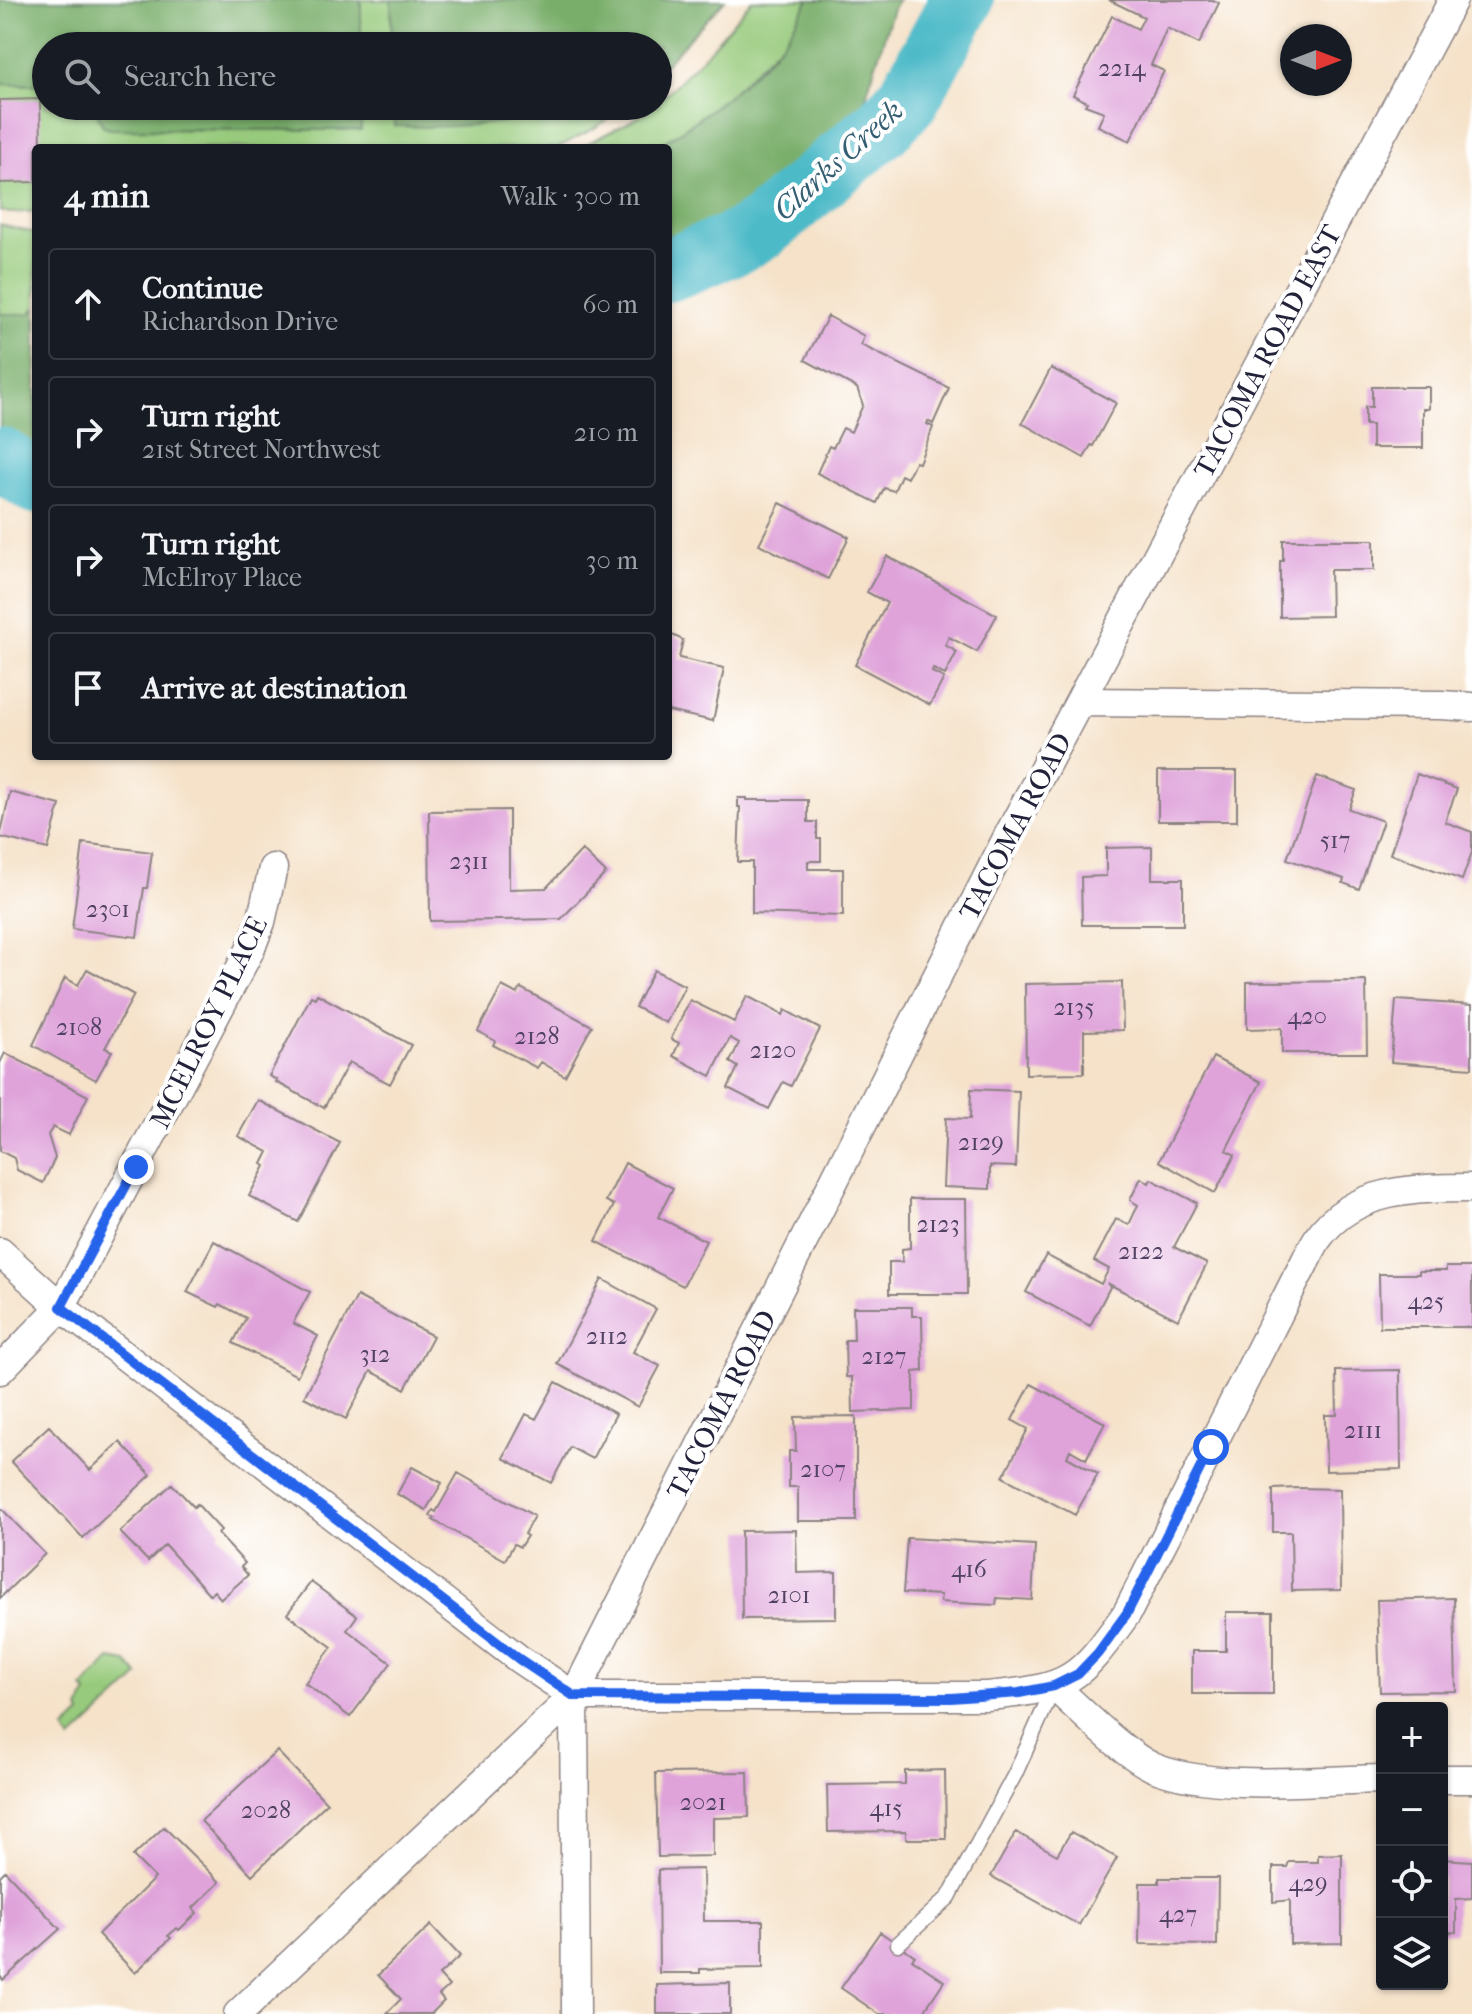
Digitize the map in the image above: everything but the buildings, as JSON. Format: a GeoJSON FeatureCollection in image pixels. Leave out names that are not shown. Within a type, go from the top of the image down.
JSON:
{"type":"FeatureCollection","features":[{"type":"Feature","properties":{"kind":"street","name":"TACOMA ROAD EAST"},"geometry":{"type":"LineString","coordinates":[[1081,702],[1453,0]]}},
{"type":"Feature","properties":{"kind":"street"},"geometry":{"type":"LineString","coordinates":[[1081,702],[1472,707]]}},
{"type":"Feature","properties":{"kind":"street","name":"TACOMA ROAD"},"geometry":{"type":"LineString","coordinates":[[238,2014],[574,1696],[1001,849],[1081,702]]}},
{"type":"Feature","properties":{"kind":"street","name":"MCELROY PLACE"},"geometry":{"type":"LineString","coordinates":[[0,1370],[61,1307],[250,950],[261,922],[273,868]]}},
{"type":"Feature","properties":{"kind":"street"},"geometry":{"type":"LineString","coordinates":[[0,1252],[61,1307],[519,1659],[574,1696],[951,1698],[1019,1693],[1054,1686],[1078,1674],[1098,1653],[1127,1613],[1297,1277],[1318,1238],[1330,1224],[1363,1201],[1393,1192],[1472,1188]]}},
{"type":"Feature","properties":{"kind":"street"},"geometry":{"type":"LineString","coordinates":[[1054,1686],[1113,1738],[1152,1767],[1195,1780],[1376,1779]]}},
{"type":"Feature","properties":{"kind":"street"},"geometry":{"type":"LineString","coordinates":[[574,1696],[576,2014]]}},
{"type":"Feature","properties":{"kind":"street"},"geometry":{"type":"LineString","coordinates":[[1448,1779],[1472,1779]]}},
{"type":"Feature","properties":{"kind":"lane"},"geometry":{"type":"LineString","coordinates":[[898,1944],[949,1897],[1015,1774],[1054,1686]]}},
{"type":"Feature","properties":{"kind":"green space"},"geometry":{"type":"Polygon","coordinates":[[[0,0],[361,0],[361,32],[32,32],[32,85],[0,84],[0,0]]]}},
{"type":"Feature","properties":{"kind":"green space"},"geometry":{"type":"Polygon","coordinates":[[[361,0],[391,0],[392,32],[361,32],[361,0]]]}},
{"type":"Feature","properties":{"kind":"green space"},"geometry":{"type":"Polygon","coordinates":[[[391,0],[725,0],[672,57],[672,32],[392,32],[391,0]]]}},
{"type":"Feature","properties":{"kind":"green space"},"geometry":{"type":"Polygon","coordinates":[[[752,0],[809,0],[784,41],[735,90],[685,129],[661,144],[587,144],[633,120],[672,120],[672,88],[752,0]]]}},
{"type":"Feature","properties":{"kind":"green space"},"geometry":{"type":"Polygon","coordinates":[[[809,0],[898,0],[852,141],[780,200],[672,248],[672,144],[661,144],[739,86],[783,42],[809,0]]]}},
{"type":"Feature","properties":{"kind":"green space"},"geometry":{"type":"Polygon","coordinates":[[[0,84],[32,85],[32,120],[100,120],[103,126],[110,129],[360,130],[360,120],[395,120],[395,126],[508,120],[607,120],[565,144],[32,144],[32,211],[0,211],[0,84]]]}},
{"type":"Feature","properties":{"kind":"green space"},"geometry":{"type":"Polygon","coordinates":[[[100,120],[361,120],[361,130],[110,129],[103,126],[100,120]]]}},
{"type":"Feature","properties":{"kind":"green space"},"geometry":{"type":"Polygon","coordinates":[[[395,120],[522,120],[469,125],[395,126],[395,120]]]}},
{"type":"Feature","properties":{"kind":"green space"},"geometry":{"type":"Polygon","coordinates":[[[0,225],[32,232],[32,312],[0,314],[0,225]]]}},
{"type":"Feature","properties":{"kind":"green space"},"geometry":{"type":"Polygon","coordinates":[[[32,312],[32,458],[0,438],[0,314],[32,312]]]}},
{"type":"Feature","properties":{"kind":"green space"},"geometry":{"type":"Polygon","coordinates":[[[110,1659],[127,1662],[139,1676],[71,1740],[64,1730],[81,1714],[79,1710],[87,1692],[83,1688],[110,1659]]]}},
{"type":"Feature","properties":{"kind":"waterway","name":"Clarks Creek"},"geometry":{"type":"LineString","coordinates":[[672,268],[735,243],[762,228],[883,126],[908,99],[962,0]]}},
{"type":"Feature","properties":{"kind":"waterway","name":"Clarks Creek"},"geometry":{"type":"LineString","coordinates":[[0,459],[32,479]]}},
{"type":"Feature","properties":{"kind":"route"},"geometry":{"type":"LineString","coordinates":[[136,1167],[61,1307],[519,1659],[574,1696],[951,1698],[1019,1693],[1054,1686],[1078,1674],[1098,1653],[1127,1613],[1211,1447]]}}]}
